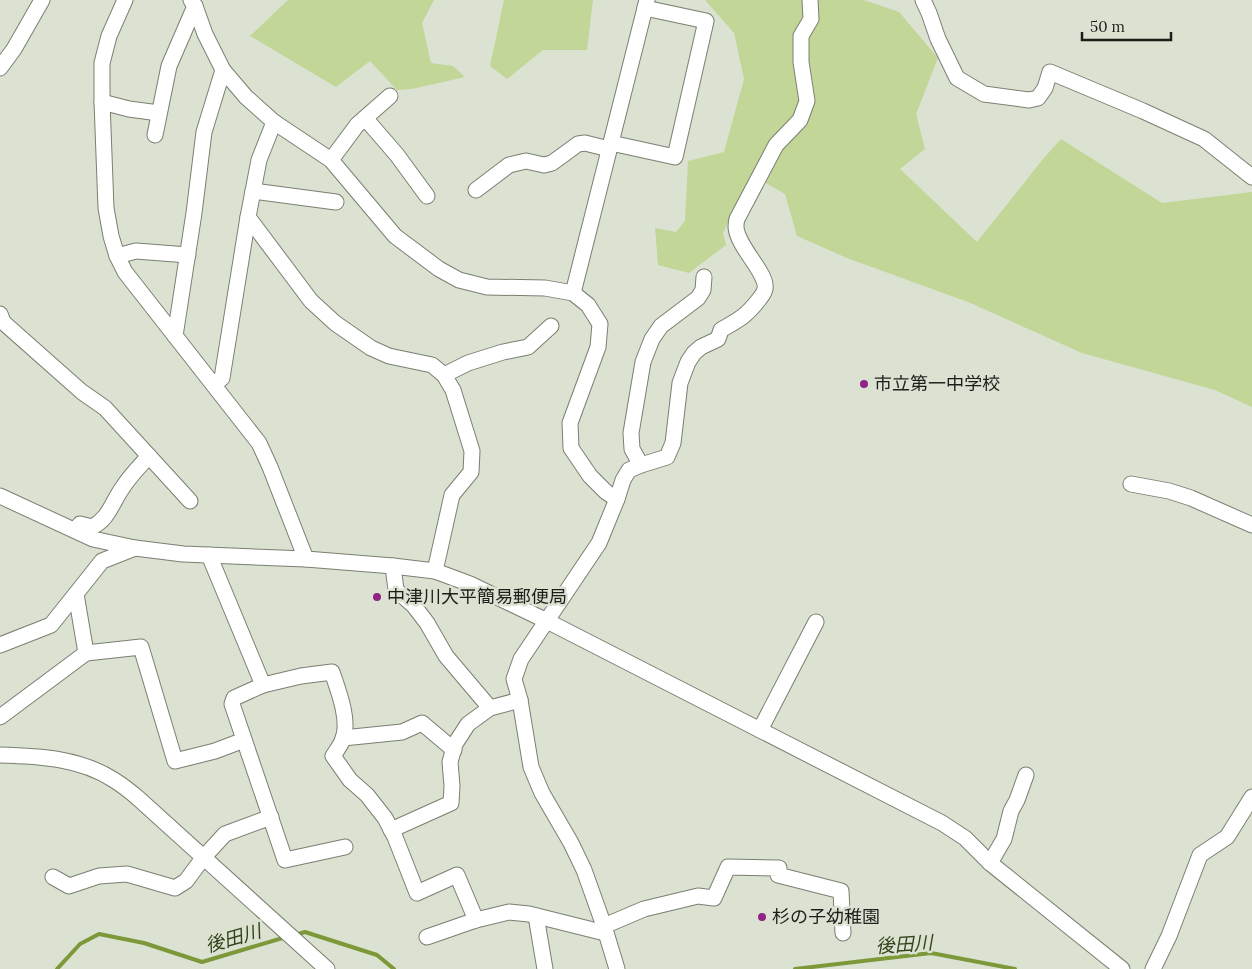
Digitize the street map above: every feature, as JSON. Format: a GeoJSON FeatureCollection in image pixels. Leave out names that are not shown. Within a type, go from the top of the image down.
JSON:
{"type":"FeatureCollection","features":[{"type":"Feature","properties":{"kind":"street"},"geometry":{"type":"LineString","coordinates":[[0,68],[14,49],[42,0]]}},
{"type":"Feature","properties":{"kind":"street"},"geometry":{"type":"LineString","coordinates":[[125,0],[109,36],[102,63],[106,208],[116,256],[125,272],[259,443],[306,559]]}},
{"type":"Feature","properties":{"kind":"street"},"geometry":{"type":"LineString","coordinates":[[617,969],[584,870],[571,842],[542,792],[531,767],[520,700],[514,679],[521,660],[598,543],[623,480],[629,470],[667,457],[673,443],[680,383],[688,362],[694,353],[718,339],[721,330],[748,313],[765,291],[764,280],[737,234],[737,219],[776,145],[800,120],[807,101],[801,62],[801,36],[811,18],[810,0]]}},
{"type":"Feature","properties":{"kind":"street"},"geometry":{"type":"LineString","coordinates":[[923,0],[938,39],[957,78],[984,94],[1029,100],[1038,98],[1045,88],[1050,72],[1204,139],[1252,177]]}},
{"type":"Feature","properties":{"kind":"street"},"geometry":{"type":"LineString","coordinates":[[193,3],[205,34],[223,70],[246,97],[274,122],[331,160],[395,236],[439,270],[459,280],[488,288],[545,288],[572,293],[588,304],[600,324],[598,347],[593,365],[570,423],[572,448],[590,476],[616,499]]}},
{"type":"Feature","properties":{"kind":"street"},"geometry":{"type":"LineString","coordinates":[[155,135],[169,66],[193,3]]}},
{"type":"Feature","properties":{"kind":"street"},"geometry":{"type":"LineString","coordinates":[[476,190],[509,165],[526,161],[544,165],[552,163],[578,144],[610,146],[675,157],[706,21],[646,4],[610,146],[572,293]]}},
{"type":"Feature","properties":{"kind":"street"},"geometry":{"type":"LineString","coordinates":[[175,336],[196,204],[204,132],[223,70]]}},
{"type":"Feature","properties":{"kind":"street"},"geometry":{"type":"LineString","coordinates":[[331,160],[358,125],[390,96]]}},
{"type":"Feature","properties":{"kind":"street"},"geometry":{"type":"LineString","coordinates":[[102,102],[129,109],[159,113]]}},
{"type":"Feature","properties":{"kind":"street"},"geometry":{"type":"LineString","coordinates":[[365,118],[398,155],[427,196]]}},
{"type":"Feature","properties":{"kind":"street"},"geometry":{"type":"LineString","coordinates":[[214,385],[222,378],[248,216],[260,160],[274,122]]}},
{"type":"Feature","properties":{"kind":"street"},"geometry":{"type":"LineString","coordinates":[[253,192],[336,202]]}},
{"type":"Feature","properties":{"kind":"street"},"geometry":{"type":"LineString","coordinates":[[248,216],[311,301],[335,323],[371,348],[389,356],[432,365],[444,375],[453,390],[472,451],[471,472],[452,495],[435,571]]}},
{"type":"Feature","properties":{"kind":"street"},"geometry":{"type":"LineString","coordinates":[[116,256],[136,251],[188,255]]}},
{"type":"Feature","properties":{"kind":"street"},"geometry":{"type":"LineString","coordinates":[[641,465],[632,448],[631,433],[643,362],[652,339],[661,326],[698,298],[703,290],[704,277]]}},
{"type":"Feature","properties":{"kind":"street"},"geometry":{"type":"LineString","coordinates":[[0,314],[3,322],[82,392],[105,408],[190,501]]}},
{"type":"Feature","properties":{"kind":"street"},"geometry":{"type":"LineString","coordinates":[[444,375],[468,363],[503,352],[528,347],[552,326]]}},
{"type":"Feature","properties":{"kind":"street"},"geometry":{"type":"LineString","coordinates":[[75,530],[80,524],[92,528],[99,524],[106,516],[123,486],[149,456]]}},
{"type":"Feature","properties":{"kind":"street"},"geometry":{"type":"LineString","coordinates":[[1131,484],[1169,491],[1192,498],[1252,525]]}},
{"type":"Feature","properties":{"kind":"street"},"geometry":{"type":"LineString","coordinates":[[0,496],[93,538],[135,548],[183,554],[306,559],[393,566],[435,571],[470,584],[547,621],[942,823],[965,838],[990,863],[1122,969]]}},
{"type":"Feature","properties":{"kind":"street"},"geometry":{"type":"LineString","coordinates":[[0,645],[51,624],[102,561],[135,548]]}},
{"type":"Feature","properties":{"kind":"street"},"geometry":{"type":"LineString","coordinates":[[209,555],[263,685]]}},
{"type":"Feature","properties":{"kind":"street"},"geometry":{"type":"LineString","coordinates":[[393,566],[396,590],[414,606],[427,623],[446,656],[490,708]]}},
{"type":"Feature","properties":{"kind":"street"},"geometry":{"type":"LineString","coordinates":[[76,594],[86,653]]}},
{"type":"Feature","properties":{"kind":"street"},"geometry":{"type":"LineString","coordinates":[[760,730],[816,622]]}},
{"type":"Feature","properties":{"kind":"street"},"geometry":{"type":"LineString","coordinates":[[0,717],[86,653],[140,646],[175,761],[215,751],[244,740]]}},
{"type":"Feature","properties":{"kind":"street"},"geometry":{"type":"LineString","coordinates":[[345,848],[285,860],[232,704],[234,698],[263,685],[301,676],[332,672],[342,702],[344,728],[343,738],[333,756],[350,780],[367,795],[385,818],[392,830],[417,893],[457,876],[476,920]]}},
{"type":"Feature","properties":{"kind":"street"},"geometry":{"type":"LineString","coordinates":[[392,830],[450,804],[452,786],[450,762],[455,744],[468,724],[490,708],[520,700]]}},
{"type":"Feature","properties":{"kind":"street"},"geometry":{"type":"LineString","coordinates":[[343,738],[402,732],[422,722],[454,750]]}},
{"type":"Feature","properties":{"kind":"street"},"geometry":{"type":"LineString","coordinates":[[0,755],[40,756],[67,761],[93,769],[113,779],[139,799],[327,969]]}},
{"type":"Feature","properties":{"kind":"street"},"geometry":{"type":"LineString","coordinates":[[990,863],[1004,839],[1011,811],[1026,775]]}},
{"type":"Feature","properties":{"kind":"street"},"geometry":{"type":"LineString","coordinates":[[1153,969],[1169,936],[1200,855],[1227,837],[1251,801]]}},
{"type":"Feature","properties":{"kind":"street"},"geometry":{"type":"LineString","coordinates":[[53,877],[68,886],[99,876],[127,874],[175,888],[186,881],[203,858],[225,834],[270,817]]}},
{"type":"Feature","properties":{"kind":"street"},"geometry":{"type":"LineString","coordinates":[[427,937],[476,920],[509,912],[605,929],[644,909],[698,896],[714,898],[728,867],[779,868],[778,875],[841,891],[843,933]]}},
{"type":"Feature","properties":{"kind":"street"},"geometry":{"type":"LineString","coordinates":[[536,916],[545,969]]}},
{"type":"Feature","properties":{"kind":"green space"},"geometry":{"type":"Polygon","coordinates":[[[288,0],[434,0],[422,23],[431,63],[453,66],[465,77],[412,89],[397,90],[370,61],[336,87],[250,36],[288,0]]]}},
{"type":"Feature","properties":{"kind":"green space"},"geometry":{"type":"Polygon","coordinates":[[[504,0],[593,0],[587,50],[543,50],[507,79],[490,66],[504,0]]]}},
{"type":"Feature","properties":{"kind":"green space"},"geometry":{"type":"Polygon","coordinates":[[[705,0],[864,0],[899,12],[938,58],[916,114],[925,149],[900,169],[977,242],[1061,139],[1162,203],[1252,192],[1252,407],[1215,390],[1082,353],[968,302],[847,258],[797,236],[785,194],[752,175],[723,233],[726,245],[689,273],[658,265],[655,228],[676,232],[685,221],[688,161],[724,152],[744,79],[734,33],[705,0]]]}},
{"type":"Feature","properties":{"kind":"waterway","name":"後田川"},"geometry":{"type":"LineString","coordinates":[[295,935],[305,932],[377,955],[394,969]]}},
{"type":"Feature","properties":{"kind":"waterway","name":"後田川"},"geometry":{"type":"LineString","coordinates":[[57,969],[80,944],[99,934],[144,943],[202,962],[286,937]]}},
{"type":"Feature","properties":{"kind":"waterway","name":"後田川"},"geometry":{"type":"LineString","coordinates":[[795,969],[931,953],[1015,969]]}},
{"type":"Feature","properties":{"kind":"place","name":"市立第一中学校"},"geometry":{"type":"Point","coordinates":[864,384]}},
{"type":"Feature","properties":{"kind":"place","name":"中津川大平簡易郵便局"},"geometry":{"type":"Point","coordinates":[377,597]}},
{"type":"Feature","properties":{"kind":"place","name":"杉の子幼稚園"},"geometry":{"type":"Point","coordinates":[762,917]}}]}
